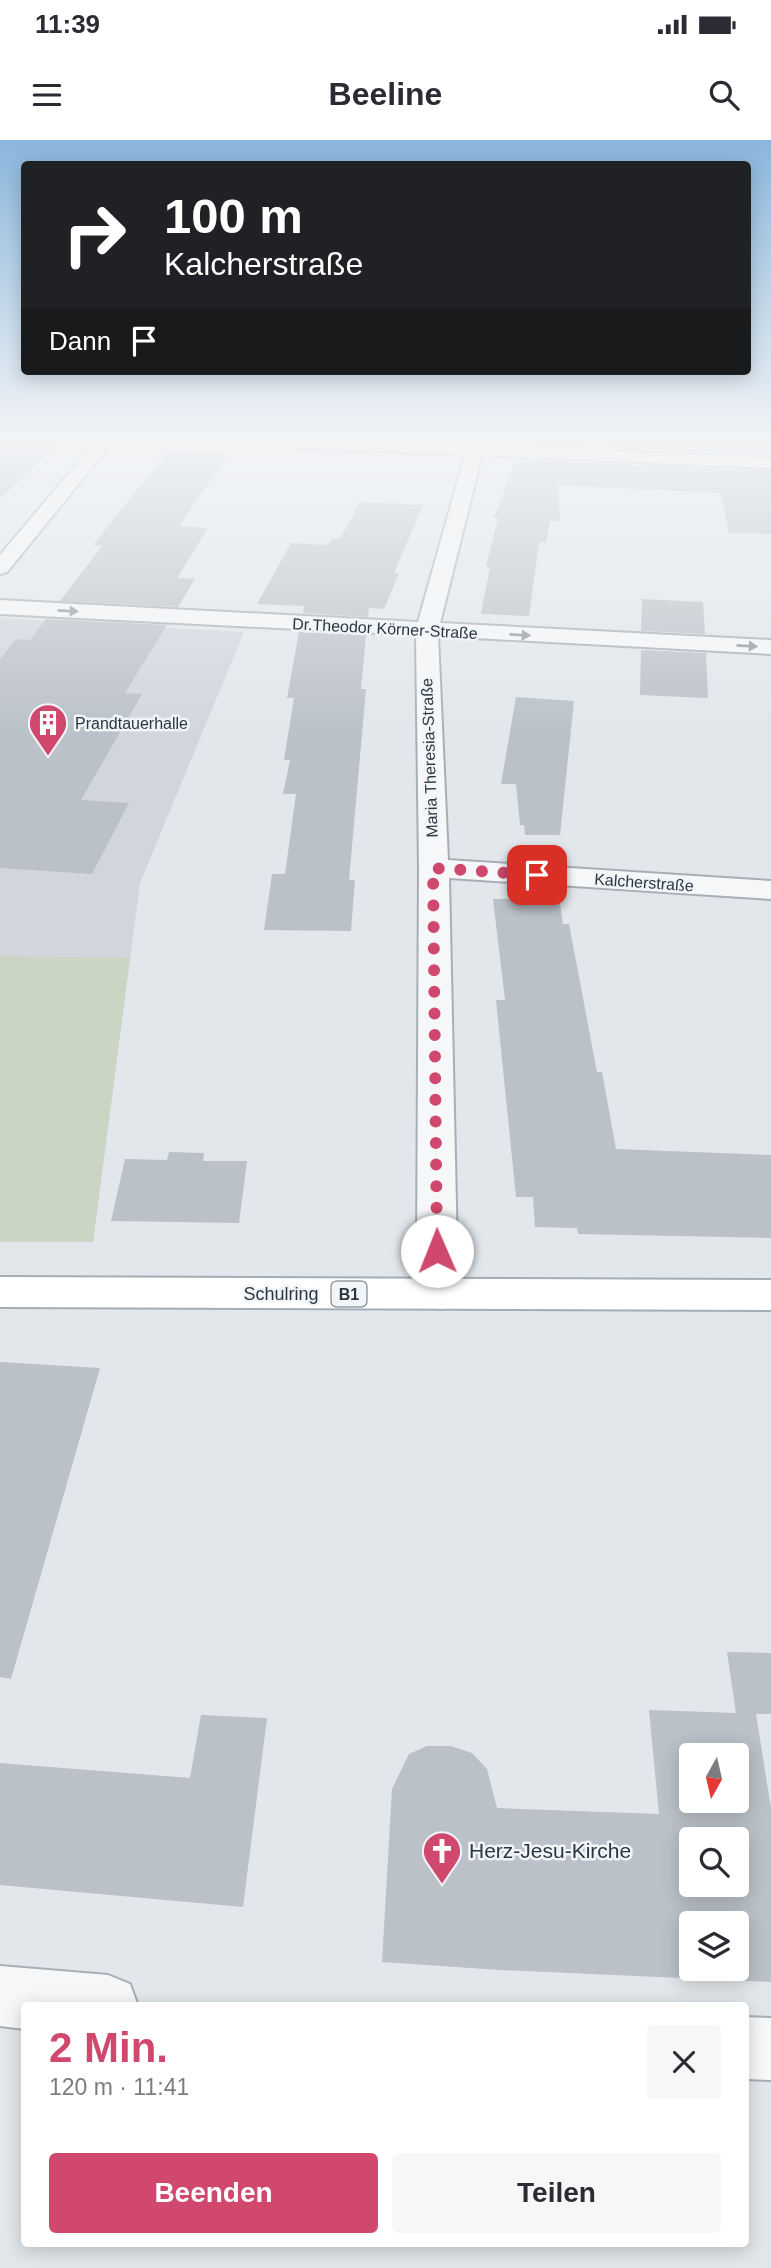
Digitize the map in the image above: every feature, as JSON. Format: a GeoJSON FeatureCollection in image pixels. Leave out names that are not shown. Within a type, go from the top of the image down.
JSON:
{"type":"FeatureCollection","features":[{"type":"Feature","properties":{"kind":"main road","name":"Schulring"},"geometry":{"type":"LineString","coordinates":[[0,1292],[771,1295]]}},
{"type":"Feature","properties":{"kind":"street"},"geometry":{"type":"LineString","coordinates":[[0,568],[25,537]]}},
{"type":"Feature","properties":{"kind":"street","name":"Maria Theresia-Straße"},"geometry":{"type":"LineString","coordinates":[[440,1294],[437,1251],[433,868],[426,680],[427,630],[451,537]]}},
{"type":"Feature","properties":{"kind":"street","name":"Dr.Theodor Körner-Straße"},"geometry":{"type":"LineString","coordinates":[[0,607],[771,647]]}},
{"type":"Feature","properties":{"kind":"street","name":"Kalcherstraße"},"geometry":{"type":"LineString","coordinates":[[433,868],[771,890]]}},
{"type":"Feature","properties":{"kind":"street"},"geometry":{"type":"LineString","coordinates":[[0,1996],[65,2002]]}},
{"type":"Feature","properties":{"kind":"street"},"geometry":{"type":"LineString","coordinates":[[749,2048],[771,2049]]}},
{"type":"Feature","properties":{"kind":"shaded area"},"geometry":{"type":"Polygon","coordinates":[[[0,618],[244,632],[140,883],[93,1242],[0,1242],[0,618]]]}},
{"type":"Feature","properties":{"kind":"green space"},"geometry":{"type":"Polygon","coordinates":[[[0,956],[130,958],[93,1242],[0,1242],[0,956]]]}},
{"type":"Feature","properties":{"kind":"building"},"geometry":{"type":"Polygon","coordinates":[[[99,537],[202,537],[177,578],[195,579],[178,607],[60,601],[102,546],[93,545],[99,537]]]}},
{"type":"Feature","properties":{"kind":"building"},"geometry":{"type":"Polygon","coordinates":[[[409,537],[394,573],[399,573],[384,609],[369,608],[368,617],[303,613],[304,606],[257,604],[291,543],[329,545],[332,538],[409,537]]]}},
{"type":"Feature","properties":{"kind":"building"},"geometry":{"type":"Polygon","coordinates":[[[493,537],[547,537],[546,543],[539,542],[529,616],[481,614],[490,567],[486,567],[493,537]]]}},
{"type":"Feature","properties":{"kind":"building"},"geometry":{"type":"Polygon","coordinates":[[[642,599],[703,602],[705,634],[641,631],[642,599]]]}},
{"type":"Feature","properties":{"kind":"building","name":"Prandtauerhalle"},"geometry":{"type":"Polygon","coordinates":[[[46,619],[167,625],[125,693],[142,694],[81,800],[129,803],[92,874],[0,868],[0,659],[16,639],[30,640],[46,619]]]}},
{"type":"Feature","properties":{"kind":"building"},"geometry":{"type":"Polygon","coordinates":[[[299,632],[366,635],[361,689],[366,689],[349,880],[355,880],[351,931],[264,930],[272,874],[285,874],[296,794],[283,794],[290,760],[284,760],[294,698],[287,698],[299,632]]]}},
{"type":"Feature","properties":{"kind":"building"},"geometry":{"type":"Polygon","coordinates":[[[641,650],[706,653],[708,698],[640,695],[641,650]]]}},
{"type":"Feature","properties":{"kind":"building"},"geometry":{"type":"Polygon","coordinates":[[[516,697],[574,701],[560,835],[525,835],[524,825],[520,825],[516,784],[501,784],[516,697]]]}},
{"type":"Feature","properties":{"kind":"building"},"geometry":{"type":"Polygon","coordinates":[[[559,898],[563,924],[569,924],[597,1072],[602,1072],[616,1149],[771,1155],[771,1238],[578,1234],[577,1228],[535,1227],[533,1197],[516,1197],[496,1000],[505,1000],[493,899],[559,898]]]}},
{"type":"Feature","properties":{"kind":"building"},"geometry":{"type":"Polygon","coordinates":[[[169,1152],[204,1153],[203,1161],[247,1161],[239,1223],[111,1221],[125,1159],[167,1160],[169,1152]]]}},
{"type":"Feature","properties":{"kind":"building"},"geometry":{"type":"Polygon","coordinates":[[[0,1362],[100,1368],[11,1679],[0,1677],[0,1362]]]}},
{"type":"Feature","properties":{"kind":"building"},"geometry":{"type":"Polygon","coordinates":[[[727,1652],[771,1653],[771,1714],[756,1714],[771,1808],[771,1982],[748,1981],[749,1911],[679,1911],[679,1978],[382,1962],[392,1789],[409,1754],[427,1746],[451,1746],[472,1753],[487,1769],[497,1808],[659,1814],[649,1710],[736,1713],[727,1652]]]}},
{"type":"Feature","properties":{"kind":"building"},"geometry":{"type":"Polygon","coordinates":[[[201,1715],[267,1718],[243,1907],[0,1885],[0,1763],[190,1778],[201,1715]]]}},
{"type":"Feature","properties":{"kind":"place","name":"Prandtauerhalle"},"geometry":{"type":"Point","coordinates":[48,757]}},
{"type":"Feature","properties":{"kind":"place","name":"Herz-Jesu-Kirche"},"geometry":{"type":"Point","coordinates":[442,1885]}},
{"type":"Feature","properties":{"kind":"route"},"geometry":{"type":"LineString","coordinates":[[437,1251],[433,868],[537,875]]}}]}
